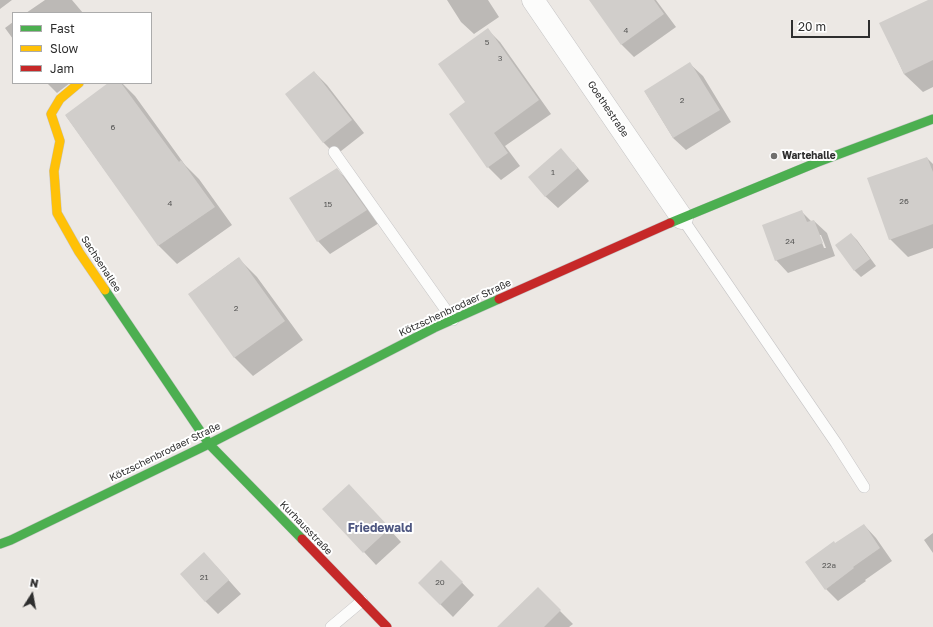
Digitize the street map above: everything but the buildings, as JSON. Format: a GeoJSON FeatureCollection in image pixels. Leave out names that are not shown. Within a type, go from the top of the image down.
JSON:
{"type":"FeatureCollection","features":[{"type":"Feature","properties":{"kind":"street","name":"Goethestraße"},"geometry":{"type":"LineString","coordinates":[[534,0],[682,218]]}},
{"type":"Feature","properties":{"kind":"street","name":"Sachsenallee"},"geometry":{"type":"LineString","coordinates":[[79,84],[60,99],[51,114],[60,141],[54,171],[57,213],[79,252],[209,444]]}},
{"type":"Feature","properties":{"kind":"street","name":"Kötzschenbrodaer Straße"},"geometry":{"type":"LineString","coordinates":[[0,544],[209,444],[434,328],[682,218],[818,162],[909,130],[933,119]]}},
{"type":"Feature","properties":{"kind":"street","name":"Kurhausstraße"},"geometry":{"type":"LineString","coordinates":[[209,444],[387,627]]}},
{"type":"Feature","properties":{"kind":"lane"},"geometry":{"type":"LineString","coordinates":[[334,152],[453,320]]}},
{"type":"Feature","properties":{"kind":"lane"},"geometry":{"type":"LineString","coordinates":[[682,218],[836,443],[864,487]]}},
{"type":"Feature","properties":{"kind":"lane"},"geometry":{"type":"LineString","coordinates":[[331,627],[362,601]]}},
{"type":"Feature","properties":{"kind":"traffic: fast"},"geometry":{"type":"LineString","coordinates":[[670,223],[818,162],[933,119]]}},
{"type":"Feature","properties":{"kind":"traffic: fast"},"geometry":{"type":"LineString","coordinates":[[105,290],[209,444],[302,539]]}},
{"type":"Feature","properties":{"kind":"traffic: fast"},"geometry":{"type":"LineString","coordinates":[[0,544],[209,444],[434,328],[499,299]]}},
{"type":"Feature","properties":{"kind":"traffic: slow"},"geometry":{"type":"LineString","coordinates":[[78,84],[60,99],[51,114],[60,141],[54,171],[57,213],[79,252],[105,290]]}},
{"type":"Feature","properties":{"kind":"traffic: jam"},"geometry":{"type":"LineString","coordinates":[[499,299],[670,223]]}},
{"type":"Feature","properties":{"kind":"traffic: jam"},"geometry":{"type":"LineString","coordinates":[[302,539],[387,627]]}},
{"type":"Feature","properties":{"kind":"place","name":"Wartehalle"},"geometry":{"type":"Point","coordinates":[774,156]}},
{"type":"Feature","properties":{"kind":"district","name":"Friedewald"},"geometry":{"type":"Point","coordinates":[380,528]}}]}
